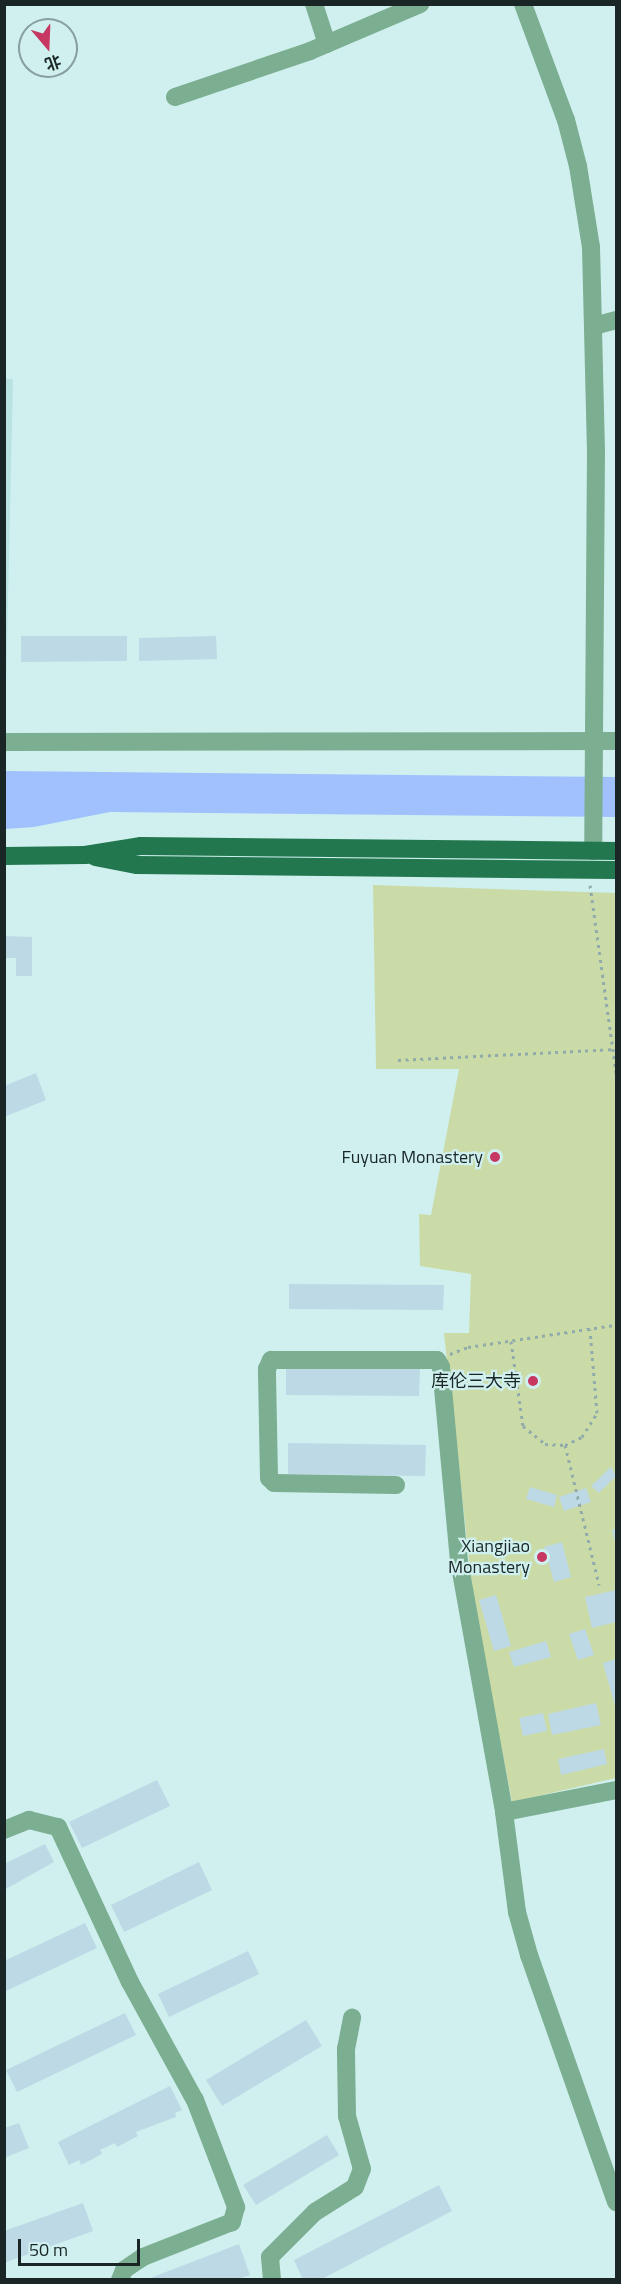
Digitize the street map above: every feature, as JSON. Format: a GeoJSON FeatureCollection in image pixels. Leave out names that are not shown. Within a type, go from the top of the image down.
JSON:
{"type":"FeatureCollection","features":[{"type":"Feature","properties":{"kind":"main road"},"geometry":{"type":"LineString","coordinates":[[4,856],[85,855],[141,846],[616,851]]}},
{"type":"Feature","properties":{"kind":"main road"},"geometry":{"type":"LineString","coordinates":[[85,855],[137,865],[616,870]]}},
{"type":"Feature","properties":{"kind":"street"},"geometry":{"type":"LineString","coordinates":[[314,4],[327,44]]}},
{"type":"Feature","properties":{"kind":"street"},"geometry":{"type":"LineString","coordinates":[[175,97],[327,44],[420,4]]}},
{"type":"Feature","properties":{"kind":"street"},"geometry":{"type":"LineString","coordinates":[[523,4],[566,120],[578,166],[591,247],[594,326],[593,850]]}},
{"type":"Feature","properties":{"kind":"street"},"geometry":{"type":"LineString","coordinates":[[594,326],[616,320]]}},
{"type":"Feature","properties":{"kind":"street"},"geometry":{"type":"LineString","coordinates":[[4,742],[616,741]]}},
{"type":"Feature","properties":{"kind":"street"},"geometry":{"type":"LineString","coordinates":[[396,1485],[274,1483],[269,1478],[267,1369],[278,1357],[437,1360],[441,1367],[459,1561],[504,1812],[517,1912],[529,1955],[616,2202]]}},
{"type":"Feature","properties":{"kind":"street"},"geometry":{"type":"LineString","coordinates":[[504,1812],[616,1790]]}},
{"type":"Feature","properties":{"kind":"street"},"geometry":{"type":"LineString","coordinates":[[4,1830],[29,1820],[58,1827],[130,1982],[195,2100],[236,2207],[232,2222],[143,2257],[124,2270],[120,2280]]}},
{"type":"Feature","properties":{"kind":"street"},"geometry":{"type":"LineString","coordinates":[[272,2280],[270,2257],[315,2212],[356,2187],[362,2169],[347,2116],[346,2049],[352,2018]]}},
{"type":"Feature","properties":{"kind":"path"},"geometry":{"type":"LineString","coordinates":[[588,870],[616,1073]]}},
{"type":"Feature","properties":{"kind":"path"},"geometry":{"type":"LineString","coordinates":[[398,1060],[616,1049]]}},
{"type":"Feature","properties":{"kind":"path"},"geometry":{"type":"LineString","coordinates":[[437,1360],[468,1347],[616,1325]]}},
{"type":"Feature","properties":{"kind":"path"},"geometry":{"type":"LineString","coordinates":[[511,1341],[523,1426],[545,1444],[565,1445],[582,1437],[597,1413],[590,1329]]}},
{"type":"Feature","properties":{"kind":"path"},"geometry":{"type":"LineString","coordinates":[[565,1445],[599,1585]]}},
{"type":"Feature","properties":{"kind":"shaded area"},"geometry":{"type":"Polygon","coordinates":[[[4,379],[13,379],[5,732],[4,732],[4,379]]]}},
{"type":"Feature","properties":{"kind":"green space","name":"库伦三大寺"},"geometry":{"type":"Polygon","coordinates":[[[373,885],[616,893],[616,1778],[512,1802],[474,1605],[444,1333],[469,1333],[471,1274],[420,1266],[419,1214],[431,1215],[459,1069],[376,1069],[373,885]]]}},
{"type":"Feature","properties":{"kind":"water"},"geometry":{"type":"Polygon","coordinates":[[[4,771],[616,777],[616,817],[110,812],[34,827],[5,829],[4,771]]]}},
{"type":"Feature","properties":{"kind":"building"},"geometry":{"type":"Polygon","coordinates":[[[21,636],[127,636],[127,661],[21,662],[21,636]]]}},
{"type":"Feature","properties":{"kind":"building"},"geometry":{"type":"Polygon","coordinates":[[[216,636],[217,659],[139,661],[139,638],[216,636]]]}},
{"type":"Feature","properties":{"kind":"building"},"geometry":{"type":"Polygon","coordinates":[[[4,936],[32,937],[32,976],[16,976],[16,958],[4,958],[4,936]]]}},
{"type":"Feature","properties":{"kind":"building"},"geometry":{"type":"Polygon","coordinates":[[[36,1073],[46,1100],[4,1117],[4,1086],[36,1073]]]}},
{"type":"Feature","properties":{"kind":"building"},"geometry":{"type":"Polygon","coordinates":[[[289,1284],[444,1285],[443,1310],[289,1309],[289,1284]]]}},
{"type":"Feature","properties":{"kind":"building"},"geometry":{"type":"Polygon","coordinates":[[[286,1367],[420,1368],[419,1396],[286,1395],[286,1367]]]}},
{"type":"Feature","properties":{"kind":"building"},"geometry":{"type":"Polygon","coordinates":[[[288,1443],[426,1445],[425,1476],[288,1474],[288,1443]]]}},
{"type":"Feature","properties":{"kind":"building"},"geometry":{"type":"Polygon","coordinates":[[[611,1467],[616,1476],[599,1493],[591,1486],[611,1467]]]}},
{"type":"Feature","properties":{"kind":"building"},"geometry":{"type":"Polygon","coordinates":[[[530,1487],[557,1495],[554,1507],[526,1499],[530,1487]]]}},
{"type":"Feature","properties":{"kind":"building"},"geometry":{"type":"Polygon","coordinates":[[[586,1488],[591,1502],[564,1511],[559,1497],[586,1488]]]}},
{"type":"Feature","properties":{"kind":"building"},"geometry":{"type":"Polygon","coordinates":[[[616,1529],[616,1546],[612,1530],[616,1529]]]}},
{"type":"Feature","properties":{"kind":"building"},"geometry":{"type":"Polygon","coordinates":[[[562,1542],[571,1577],[554,1582],[544,1547],[562,1542]]]}},
{"type":"Feature","properties":{"kind":"building"},"geometry":{"type":"Polygon","coordinates":[[[616,1590],[616,1622],[592,1628],[585,1597],[616,1590]]]}},
{"type":"Feature","properties":{"kind":"building"},"geometry":{"type":"Polygon","coordinates":[[[496,1595],[511,1646],[494,1651],[479,1600],[496,1595]]]}},
{"type":"Feature","properties":{"kind":"building"},"geometry":{"type":"Polygon","coordinates":[[[585,1629],[594,1655],[578,1660],[569,1634],[585,1629]]]}},
{"type":"Feature","properties":{"kind":"building"},"geometry":{"type":"Polygon","coordinates":[[[546,1641],[551,1657],[514,1667],[509,1652],[546,1641]]]}},
{"type":"Feature","properties":{"kind":"building"},"geometry":{"type":"Polygon","coordinates":[[[616,1659],[616,1709],[603,1663],[616,1659]]]}},
{"type":"Feature","properties":{"kind":"building"},"geometry":{"type":"Polygon","coordinates":[[[596,1703],[601,1725],[552,1735],[548,1714],[596,1703]]]}},
{"type":"Feature","properties":{"kind":"building"},"geometry":{"type":"Polygon","coordinates":[[[543,1713],[547,1731],[523,1736],[519,1718],[543,1713]]]}},
{"type":"Feature","properties":{"kind":"building"},"geometry":{"type":"Polygon","coordinates":[[[604,1749],[607,1764],[561,1775],[558,1759],[604,1749]]]}},
{"type":"Feature","properties":{"kind":"building"},"geometry":{"type":"Polygon","coordinates":[[[157,1780],[170,1806],[82,1848],[69,1822],[157,1780]]]}},
{"type":"Feature","properties":{"kind":"building"},"geometry":{"type":"Polygon","coordinates":[[[45,1844],[54,1862],[4,1890],[4,1864],[45,1844]]]}},
{"type":"Feature","properties":{"kind":"building"},"geometry":{"type":"Polygon","coordinates":[[[199,1862],[212,1890],[124,1932],[111,1905],[199,1862]]]}},
{"type":"Feature","properties":{"kind":"building"},"geometry":{"type":"Polygon","coordinates":[[[85,1923],[97,1948],[4,1992],[4,1961],[85,1923]]]}},
{"type":"Feature","properties":{"kind":"building"},"geometry":{"type":"Polygon","coordinates":[[[248,1951],[259,1974],[169,2017],[158,1994],[248,1951]]]}},
{"type":"Feature","properties":{"kind":"building"},"geometry":{"type":"Polygon","coordinates":[[[125,2013],[136,2035],[17,2092],[6,2070],[125,2013]]]}},
{"type":"Feature","properties":{"kind":"building"},"geometry":{"type":"Polygon","coordinates":[[[306,2020],[322,2046],[222,2106],[206,2080],[306,2020]]]}},
{"type":"Feature","properties":{"kind":"building"},"geometry":{"type":"Polygon","coordinates":[[[170,2086],[182,2110],[175,2113],[176,2117],[136,2132],[138,2136],[117,2147],[115,2143],[100,2150],[102,2154],[81,2165],[79,2160],[69,2165],[58,2142],[170,2086]]]}},
{"type":"Feature","properties":{"kind":"building"},"geometry":{"type":"Polygon","coordinates":[[[19,2123],[29,2148],[4,2158],[4,2128],[19,2123]]]}},
{"type":"Feature","properties":{"kind":"building"},"geometry":{"type":"Polygon","coordinates":[[[327,2135],[339,2155],[256,2205],[243,2185],[327,2135]]]}},
{"type":"Feature","properties":{"kind":"building"},"geometry":{"type":"Polygon","coordinates":[[[439,2185],[452,2211],[320,2280],[303,2280],[294,2260],[439,2185]]]}},
{"type":"Feature","properties":{"kind":"building"},"geometry":{"type":"Polygon","coordinates":[[[83,2203],[93,2231],[4,2263],[4,2231],[83,2203]]]}},
{"type":"Feature","properties":{"kind":"building"},"geometry":{"type":"Polygon","coordinates":[[[239,2244],[250,2275],[236,2280],[145,2280],[239,2244]]]}},
{"type":"Feature","properties":{"kind":"place","name":"Fuyuan Monastery"},"geometry":{"type":"Point","coordinates":[495,1157]}},
{"type":"Feature","properties":{"kind":"place","name":"库伦三大寺"},"geometry":{"type":"Point","coordinates":[533,1381]}},
{"type":"Feature","properties":{"kind":"place","name":"Xiangjiao Monastery"},"geometry":{"type":"Point","coordinates":[542,1557]}}]}
